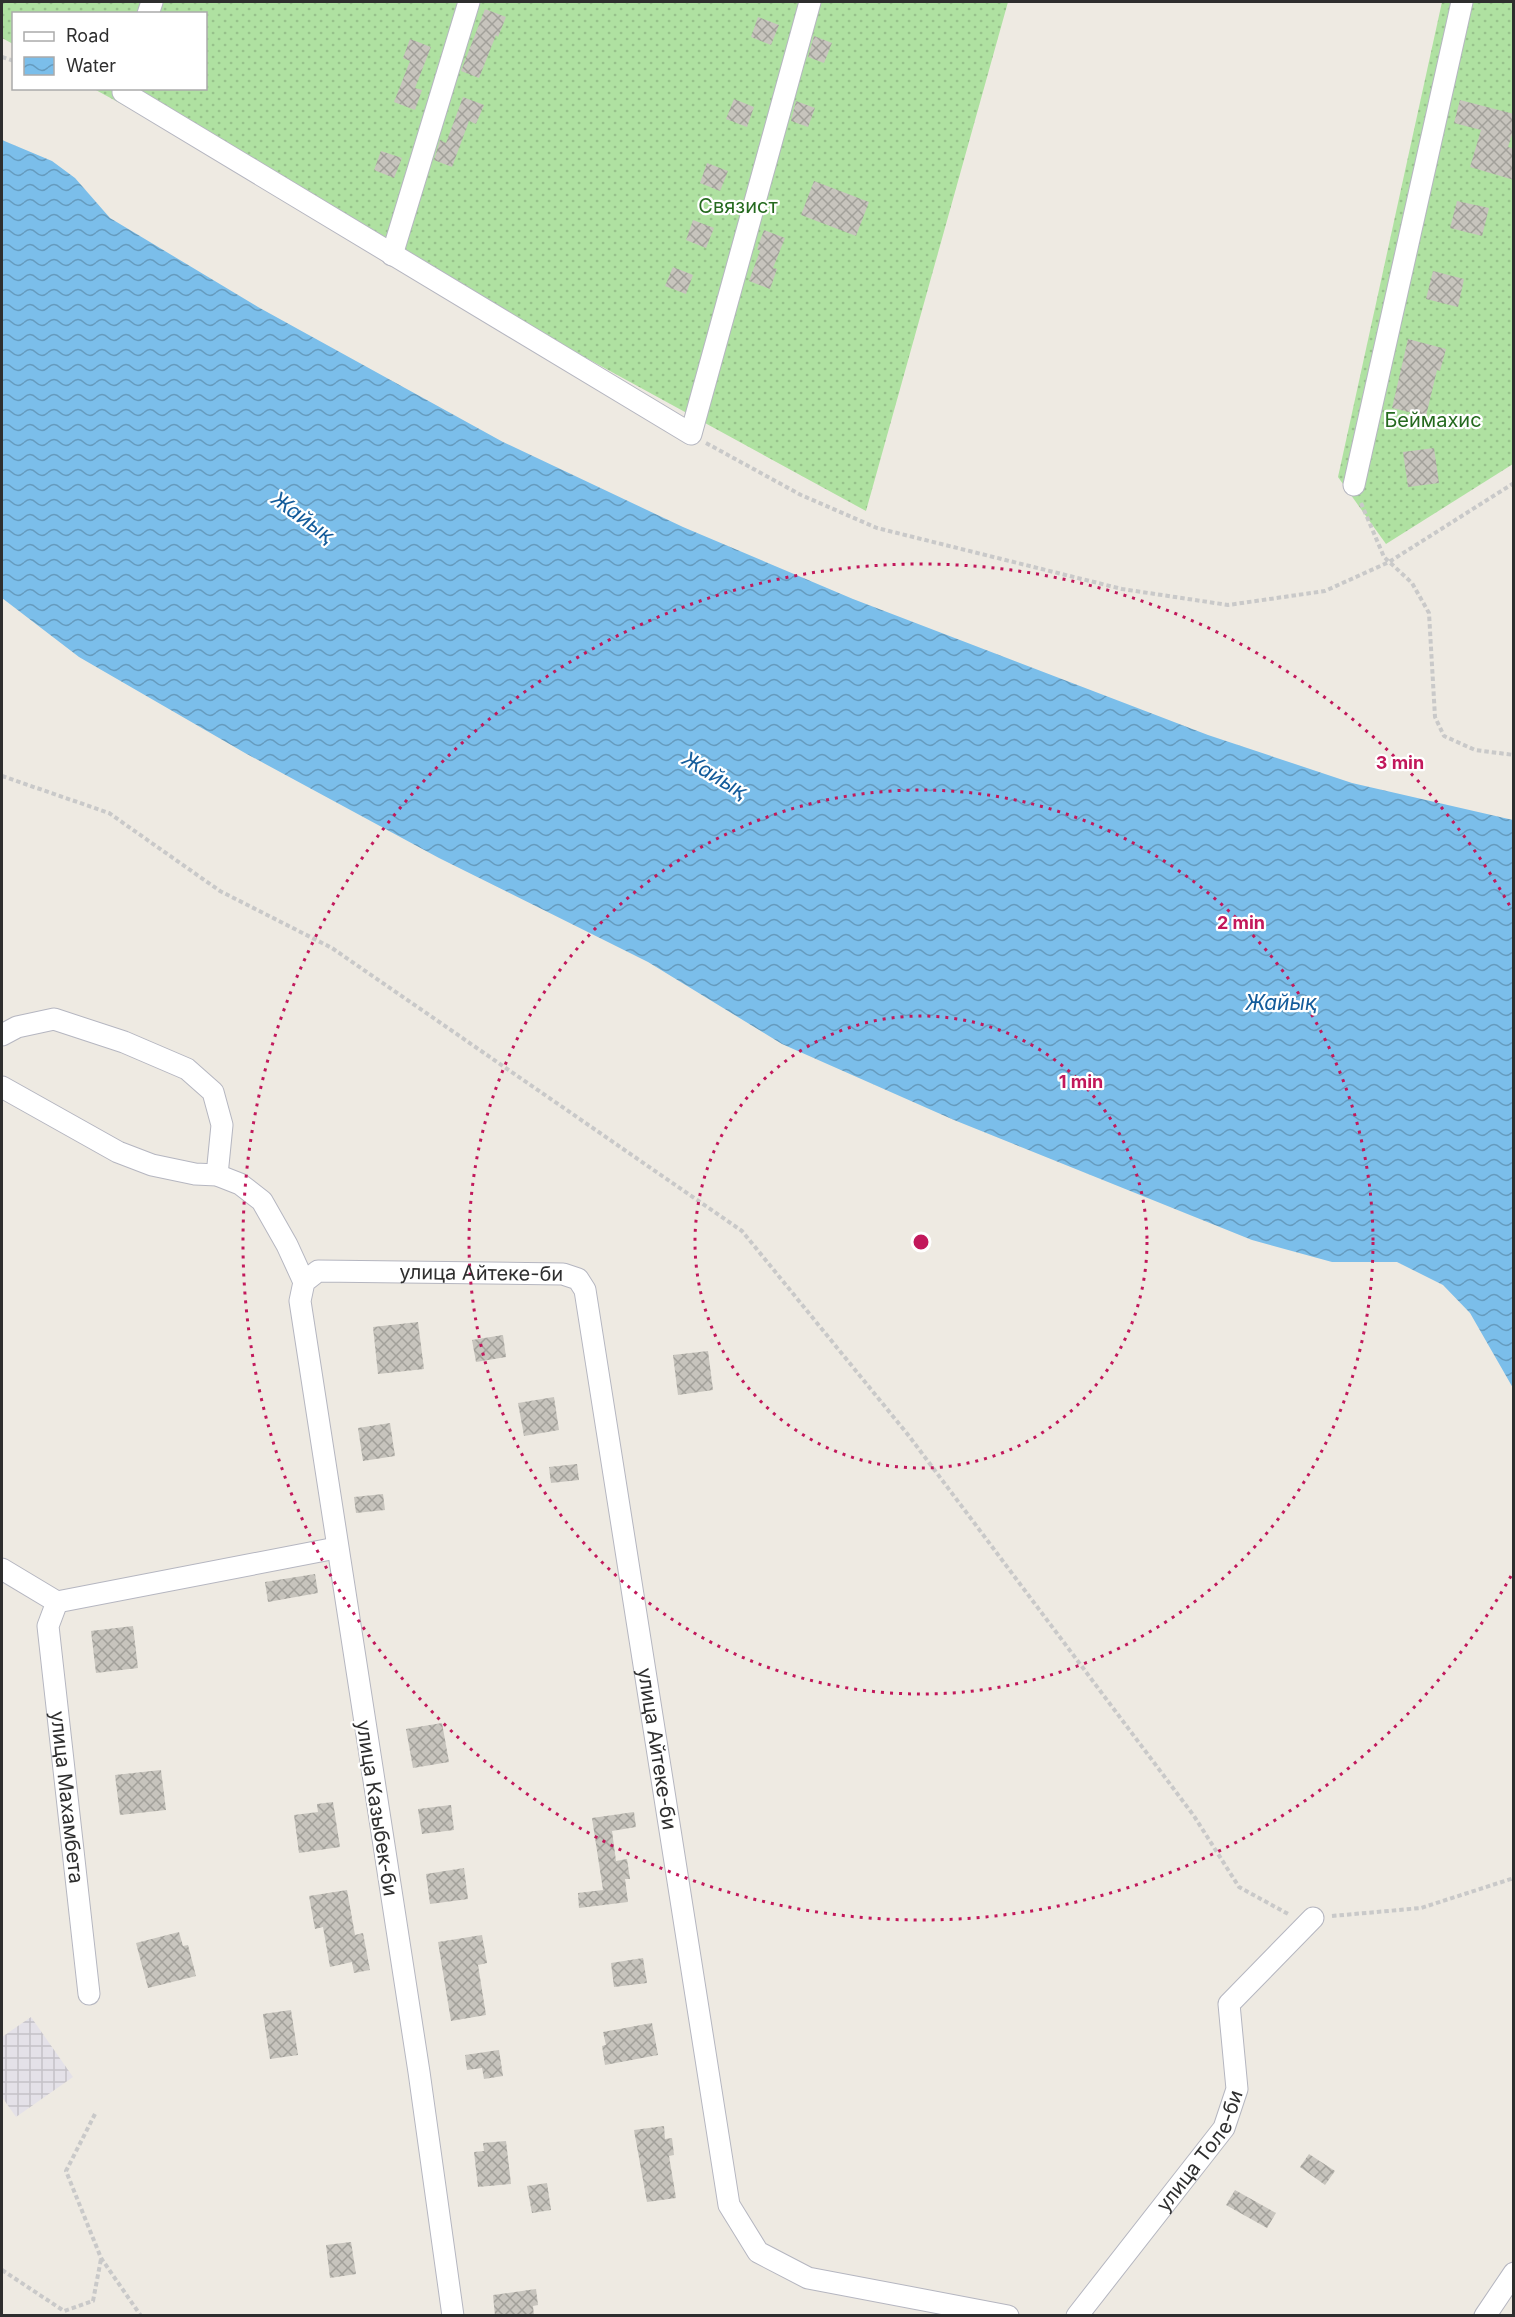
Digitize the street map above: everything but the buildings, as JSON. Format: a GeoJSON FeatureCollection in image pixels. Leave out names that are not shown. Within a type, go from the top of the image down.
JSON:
{"type":"FeatureCollection","features":[{"type":"Feature","properties":{"kind":"street"},"geometry":{"type":"LineString","coordinates":[[392,255],[469,2]]}},
{"type":"Feature","properties":{"kind":"street"},"geometry":{"type":"LineString","coordinates":[[124,90],[123,92],[691,434],[810,2]]}},
{"type":"Feature","properties":{"kind":"street"},"geometry":{"type":"LineString","coordinates":[[1354,485],[1462,2]]}},
{"type":"Feature","properties":{"kind":"street"},"geometry":{"type":"LineString","coordinates":[[2,1035],[16,1027],[54,1018],[124,1042],[187,1069],[213,1092],[222,1125],[217,1175]]}},
{"type":"Feature","properties":{"kind":"street","name":"улица Казыбек-би"},"geometry":{"type":"LineString","coordinates":[[2,1087],[118,1152],[152,1165],[195,1174],[217,1175],[240,1184],[262,1201],[288,1245],[302,1292],[336,1548],[419,2072],[453,2316]]}},
{"type":"Feature","properties":{"kind":"street","name":"улица Айтеке-би"},"geometry":{"type":"LineString","coordinates":[[302,1292],[318,1271],[563,1274],[578,1279],[585,1290],[729,2205],[758,2252],[808,2277],[1008,2316]]}},
{"type":"Feature","properties":{"kind":"street"},"geometry":{"type":"LineString","coordinates":[[2,1569],[57,1602],[336,1548]]}},
{"type":"Feature","properties":{"kind":"street","name":"улица Махамбета"},"geometry":{"type":"LineString","coordinates":[[57,1602],[48,1626],[89,1994]]}},
{"type":"Feature","properties":{"kind":"street","name":"улица Толе-би"},"geometry":{"type":"LineString","coordinates":[[1077,2316],[1224,2128],[1238,2089],[1229,2004],[1313,1918]]}},
{"type":"Feature","properties":{"kind":"street"},"geometry":{"type":"LineString","coordinates":[[1485,2316],[1514,2273]]}},
{"type":"Feature","properties":{"kind":"path"},"geometry":{"type":"LineString","coordinates":[[691,434],[801,495],[878,528],[1122,589],[1228,605],[1325,591],[1389,562],[1514,483]]}},
{"type":"Feature","properties":{"kind":"path"},"geometry":{"type":"LineString","coordinates":[[1354,485],[1384,557],[1412,583],[1429,613],[1435,717],[1444,736],[1475,750],[1514,755]]}},
{"type":"Feature","properties":{"kind":"path"},"geometry":{"type":"LineString","coordinates":[[2,776],[109,813],[220,891],[332,948],[742,1231],[909,1436],[1194,1816],[1239,1887],[1297,1919],[1421,1908],[1514,1878]]}},
{"type":"Feature","properties":{"kind":"path"},"geometry":{"type":"LineString","coordinates":[[95,2114],[66,2171],[101,2258],[141,2316]]}},
{"type":"Feature","properties":{"kind":"path"},"geometry":{"type":"LineString","coordinates":[[2,2270],[64,2310],[93,2301],[101,2258]]}},
{"type":"Feature","properties":{"kind":"shaded area"},"geometry":{"type":"Polygon","coordinates":[[[31,2017],[73,2077],[16,2117],[2,2097],[2,2037],[31,2017]]]}},
{"type":"Feature","properties":{"kind":"green space","name":"Связист"},"geometry":{"type":"Polygon","coordinates":[[[2,2],[1008,2],[866,511],[96,90],[207,90],[207,12],[12,12],[12,43],[2,38],[2,2]]]}},
{"type":"Feature","properties":{"kind":"green space","name":"Беймахис"},"geometry":{"type":"Polygon","coordinates":[[[1442,2],[1513,2],[1513,464],[1386,544],[1338,477],[1442,2]]]}},
{"type":"Feature","properties":{"kind":"water","name":"Жайық"},"geometry":{"type":"Polygon","coordinates":[[[2,140],[52,161],[75,178],[110,218],[258,307],[503,442],[683,527],[853,599],[1208,735],[1352,783],[1513,820],[1513,1388],[1470,1313],[1443,1285],[1397,1262],[1332,1262],[1252,1240],[954,1120],[782,1044],[648,962],[439,858],[245,753],[79,657],[2,598],[2,140]]]}}]}
